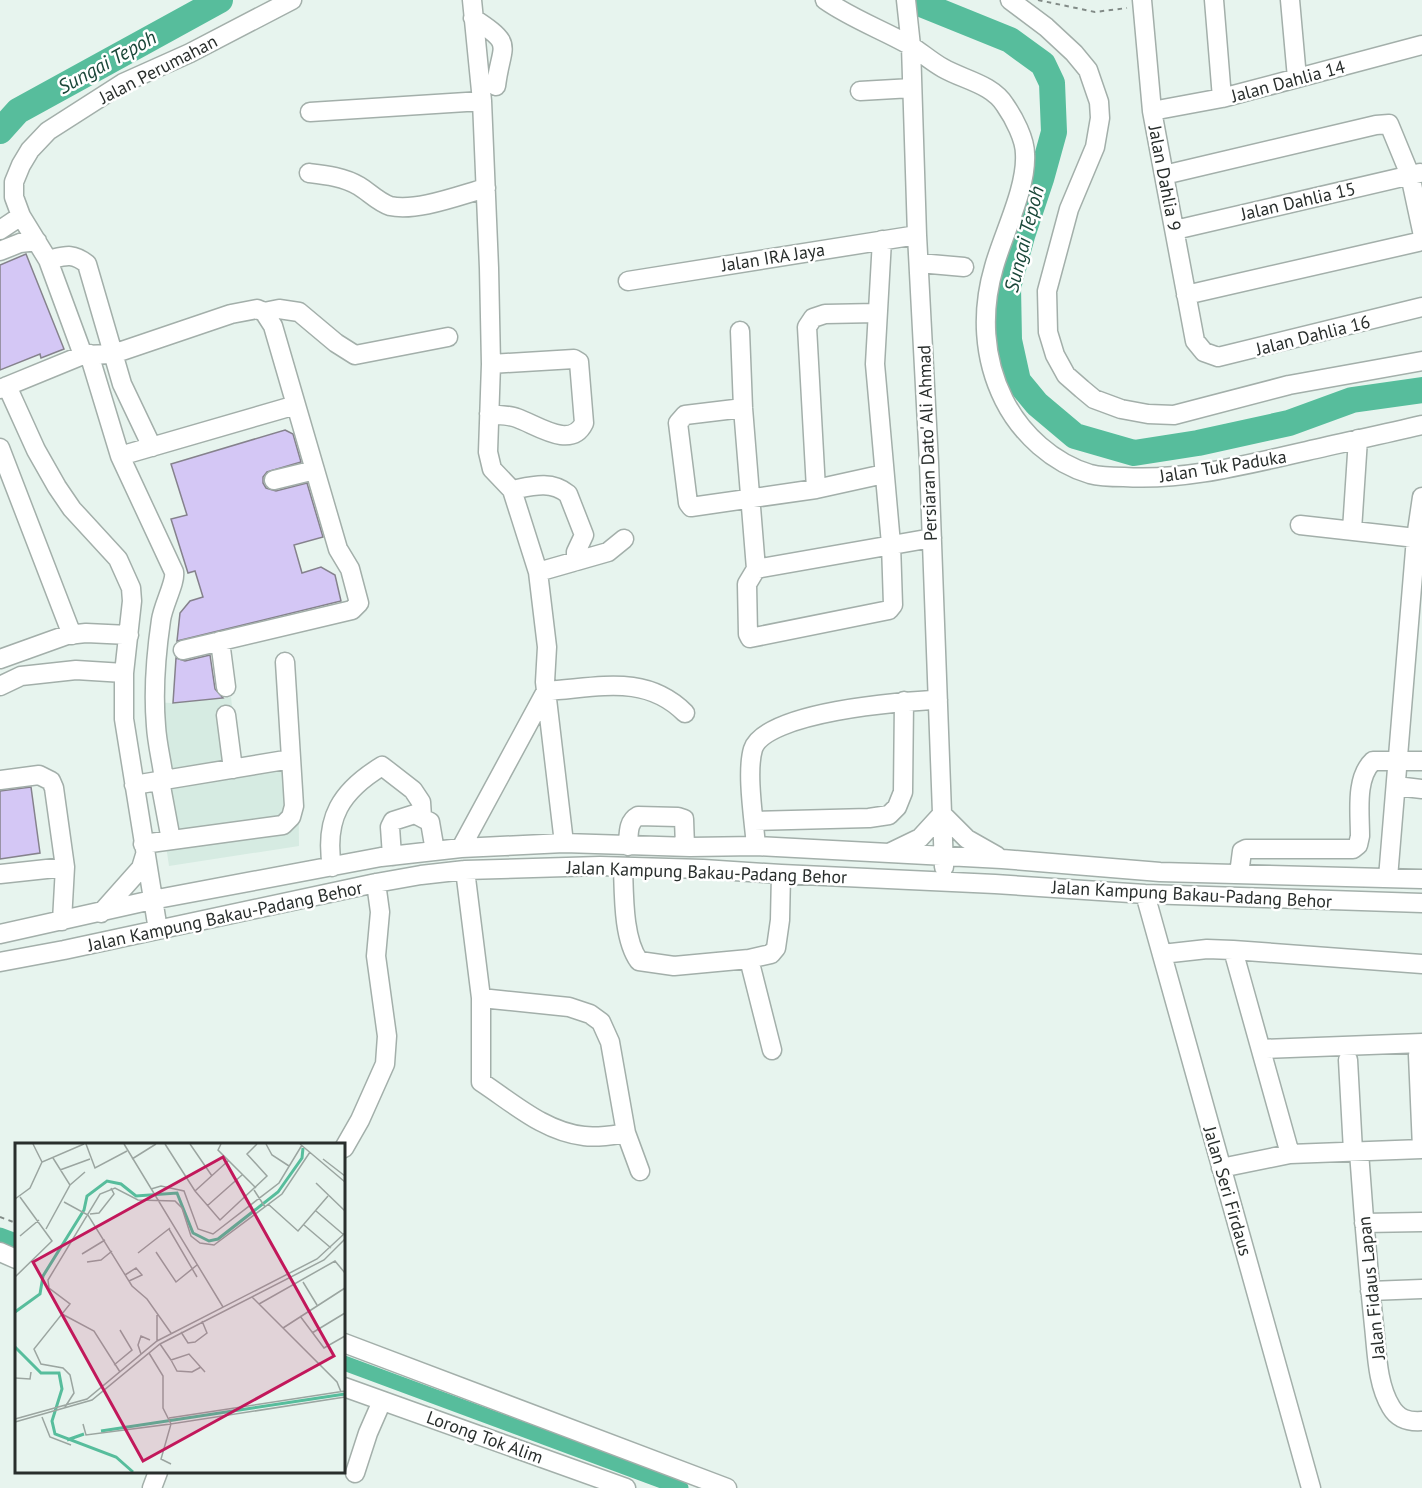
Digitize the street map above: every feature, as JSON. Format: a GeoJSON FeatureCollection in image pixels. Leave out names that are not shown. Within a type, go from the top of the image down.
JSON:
{"type":"FeatureCollection","features":[{"type":"Feature","properties":{"kind":"street","name":"Jalan Perumahan"},"geometry":{"type":"LineString","coordinates":[[171,840],[156,726],[157,656],[165,600],[173,584],[174,572],[120,456],[86,354],[48,260],[21,216],[14,197],[14,182],[30,150],[48,131],[123,83],[292,0]]}},
{"type":"Feature","properties":{"kind":"street"},"geometry":{"type":"LineString","coordinates":[[472,0],[482,101],[486,188],[491,364],[488,452],[492,469],[512,490],[538,572],[547,647],[546,691],[564,843]]}},
{"type":"Feature","properties":{"kind":"street"},"geometry":{"type":"LineString","coordinates":[[825,0],[840,10],[910,38]]}},
{"type":"Feature","properties":{"kind":"street","name":"Persiaran Dato' Ali Ahmad"},"geometry":{"type":"LineString","coordinates":[[906,0],[910,38],[945,882]]}},
{"type":"Feature","properties":{"kind":"street"},"geometry":{"type":"LineString","coordinates":[[1010,0],[1074,52],[1088,70],[1098,102],[1100,118],[1095,147],[1070,208],[1047,291],[1048,332],[1055,355],[1066,375],[1094,399],[1121,410],[1148,414],[1174,414],[1289,385],[1422,361]]}},
{"type":"Feature","properties":{"kind":"street"},"geometry":{"type":"LineString","coordinates":[[1214,0],[1222,98]]}},
{"type":"Feature","properties":{"kind":"street"},"geometry":{"type":"LineString","coordinates":[[1290,0],[1297,78]]}},
{"type":"Feature","properties":{"kind":"street","name":"Jalan Dahlia 9"},"geometry":{"type":"LineString","coordinates":[[1142,3],[1152,111],[1195,341],[1204,352]]}},
{"type":"Feature","properties":{"kind":"street"},"geometry":{"type":"LineString","coordinates":[[473,18],[489,28],[503,43],[504,50],[496,86]]}},
{"type":"Feature","properties":{"kind":"street","name":"Jalan Tuk Paduka"},"geometry":{"type":"LineString","coordinates":[[910,38],[943,68],[997,94],[1013,117],[1025,151],[1023,182],[993,267],[988,293],[987,350],[992,375],[1008,409],[1023,429],[1064,464],[1092,474],[1141,478],[1174,477],[1248,464],[1422,425]]}},
{"type":"Feature","properties":{"kind":"street","name":"Jalan Dahlia 14"},"geometry":{"type":"LineString","coordinates":[[1152,111],[1222,98],[1422,45]]}},
{"type":"Feature","properties":{"kind":"street"},"geometry":{"type":"LineString","coordinates":[[860,91],[912,88]]}},
{"type":"Feature","properties":{"kind":"street"},"geometry":{"type":"LineString","coordinates":[[310,112],[482,101]]}},
{"type":"Feature","properties":{"kind":"street"},"geometry":{"type":"LineString","coordinates":[[1164,175],[1389,124],[1416,174],[1422,231]]}},
{"type":"Feature","properties":{"kind":"street"},"geometry":{"type":"LineString","coordinates":[[309,173],[346,180],[361,187],[382,202],[396,207],[414,207],[486,188]]}},
{"type":"Feature","properties":{"kind":"street","name":"Jalan Dahlia 15"},"geometry":{"type":"LineString","coordinates":[[1175,230],[1416,174]]}},
{"type":"Feature","properties":{"kind":"street"},"geometry":{"type":"LineString","coordinates":[[0,230],[21,216]]}},
{"type":"Feature","properties":{"kind":"street","name":"Jalan IRA Jaya"},"geometry":{"type":"LineString","coordinates":[[628,281],[917,235]]}},
{"type":"Feature","properties":{"kind":"street"},"geometry":{"type":"LineString","coordinates":[[1186,295],[1418,242],[1422,237]]}},
{"type":"Feature","properties":{"kind":"street"},"geometry":{"type":"LineString","coordinates":[[740,331],[743,408],[756,569],[747,584],[750,638],[889,610],[893,605],[891,544],[875,364],[882,240]]}},
{"type":"Feature","properties":{"kind":"street"},"geometry":{"type":"LineString","coordinates":[[0,251],[20,243],[37,241]]}},
{"type":"Feature","properties":{"kind":"street"},"geometry":{"type":"LineString","coordinates":[[48,260],[68,255],[87,264],[122,384],[152,447]]}},
{"type":"Feature","properties":{"kind":"street"},"geometry":{"type":"LineString","coordinates":[[919,263],[964,267]]}},
{"type":"Feature","properties":{"kind":"street","name":"Jalan Dahlia 16"},"geometry":{"type":"LineString","coordinates":[[1204,352],[1218,357],[1422,307]]}},
{"type":"Feature","properties":{"kind":"street"},"geometry":{"type":"LineString","coordinates":[[157,656],[352,610],[357,606],[359,600],[350,569],[338,549],[273,326],[264,312],[257,309],[231,314],[113,354],[86,354],[3,387],[57,487],[72,509],[118,559],[131,588],[132,601],[124,673],[124,719],[158,930]]}},
{"type":"Feature","properties":{"kind":"street"},"geometry":{"type":"LineString","coordinates":[[264,312],[279,309],[298,312],[336,343],[355,355],[448,337]]}},
{"type":"Feature","properties":{"kind":"street"},"geometry":{"type":"LineString","coordinates":[[816,489],[807,327],[813,318],[825,314],[877,313]]}},
{"type":"Feature","properties":{"kind":"street"},"geometry":{"type":"LineString","coordinates":[[489,414],[515,417],[555,435],[574,435],[580,431],[584,423],[579,362],[574,359],[491,364]]}},
{"type":"Feature","properties":{"kind":"street"},"geometry":{"type":"LineString","coordinates":[[120,456],[296,405]]}},
{"type":"Feature","properties":{"kind":"street"},"geometry":{"type":"LineString","coordinates":[[743,408],[685,415],[678,423],[688,503],[691,507],[816,489],[884,474]]}},
{"type":"Feature","properties":{"kind":"street"},"geometry":{"type":"LineString","coordinates":[[1352,531],[1358,439]]}},
{"type":"Feature","properties":{"kind":"street"},"geometry":{"type":"LineString","coordinates":[[0,448],[72,635]]}},
{"type":"Feature","properties":{"kind":"street"},"geometry":{"type":"LineString","coordinates":[[274,480],[315,470]]}},
{"type":"Feature","properties":{"kind":"street"},"geometry":{"type":"LineString","coordinates":[[512,490],[543,484],[563,490],[568,494],[584,535],[576,552],[576,561]]}},
{"type":"Feature","properties":{"kind":"street"},"geometry":{"type":"LineString","coordinates":[[1388,878],[1398,760],[1414,685],[1416,538],[1422,497]]}},
{"type":"Feature","properties":{"kind":"street"},"geometry":{"type":"LineString","coordinates":[[1300,525],[1416,538]]}},
{"type":"Feature","properties":{"kind":"street"},"geometry":{"type":"LineString","coordinates":[[756,569],[932,538]]}},
{"type":"Feature","properties":{"kind":"street"},"geometry":{"type":"LineString","coordinates":[[538,572],[609,552],[624,539]]}},
{"type":"Feature","properties":{"kind":"street"},"geometry":{"type":"LineString","coordinates":[[132,601],[165,600]]}},
{"type":"Feature","properties":{"kind":"street"},"geometry":{"type":"LineString","coordinates":[[0,659],[47,641],[72,635],[86,633],[129,635]]}},
{"type":"Feature","properties":{"kind":"street"},"geometry":{"type":"LineString","coordinates":[[220,641],[226,687]]}},
{"type":"Feature","properties":{"kind":"street"},"geometry":{"type":"LineString","coordinates":[[144,849],[171,840],[283,825],[291,817],[293,812],[291,759],[285,662]]}},
{"type":"Feature","properties":{"kind":"street"},"geometry":{"type":"LineString","coordinates":[[0,686],[21,676],[75,670],[124,673]]}},
{"type":"Feature","properties":{"kind":"street"},"geometry":{"type":"LineString","coordinates":[[546,691],[614,685],[639,687],[664,696],[685,713]]}},
{"type":"Feature","properties":{"kind":"street"},"geometry":{"type":"LineString","coordinates":[[461,848],[546,691]]}},
{"type":"Feature","properties":{"kind":"street"},"geometry":{"type":"LineString","coordinates":[[756,846],[750,764],[753,748],[765,733],[794,722],[839,711],[904,701],[938,700]]}},
{"type":"Feature","properties":{"kind":"street"},"geometry":{"type":"LineString","coordinates":[[754,821],[869,819],[889,815],[897,807],[903,792],[904,701]]}},
{"type":"Feature","properties":{"kind":"street"},"geometry":{"type":"LineString","coordinates":[[226,715],[232,768]]}},
{"type":"Feature","properties":{"kind":"street"},"geometry":{"type":"LineString","coordinates":[[134,785],[291,759]]}},
{"type":"Feature","properties":{"kind":"street"},"geometry":{"type":"LineString","coordinates":[[1239,874],[1240,856],[1246,849],[1353,849],[1358,845],[1360,836],[1362,779],[1366,768],[1373,761],[1422,761]]}},
{"type":"Feature","properties":{"kind":"street"},"geometry":{"type":"LineString","coordinates":[[332,867],[329,850],[331,824],[338,804],[382,766],[413,790],[421,802],[422,816]]}},
{"type":"Feature","properties":{"kind":"street"},"geometry":{"type":"LineString","coordinates":[[0,780],[39,775],[51,781],[54,788],[65,867],[62,921]]}},
{"type":"Feature","properties":{"kind":"street"},"geometry":{"type":"LineString","coordinates":[[1396,786],[1422,789]]}},
{"type":"Feature","properties":{"kind":"street"},"geometry":{"type":"LineString","coordinates":[[392,856],[390,827],[393,821],[415,814],[430,822],[435,851]]}},
{"type":"Feature","properties":{"kind":"street"},"geometry":{"type":"LineString","coordinates":[[886,854],[920,838],[942,814],[967,839],[1002,859]]}},
{"type":"Feature","properties":{"kind":"street"},"geometry":{"type":"LineString","coordinates":[[628,846],[630,824],[638,816],[684,819],[685,847]]}},
{"type":"Feature","properties":{"kind":"street","name":"Jalan Kampung Bakau-Padang Behor"},"geometry":{"type":"LineString","coordinates":[[0,934],[152,900],[392,856],[461,848],[564,843],[685,847],[756,846],[1002,859],[1160,872],[1422,879]]}},
{"type":"Feature","properties":{"kind":"street"},"geometry":{"type":"LineString","coordinates":[[101,913],[141,868],[144,849]]}},
{"type":"Feature","properties":{"kind":"street","name":"Jalan Kampung Bakau-Padang Behor"},"geometry":{"type":"LineString","coordinates":[[0,962],[421,875],[465,870],[600,866],[703,869],[1145,894],[1422,903]]}},
{"type":"Feature","properties":{"kind":"street"},"geometry":{"type":"LineString","coordinates":[[0,874],[65,867]]}},
{"type":"Feature","properties":{"kind":"street"},"geometry":{"type":"LineString","coordinates":[[623,867],[624,905],[633,952],[639,961],[674,966],[771,954],[776,948],[780,920],[781,874]]}},
{"type":"Feature","properties":{"kind":"street"},"geometry":{"type":"LineString","coordinates":[[465,870],[481,998],[481,1082],[536,1120],[561,1132],[586,1137],[626,1133]]}},
{"type":"Feature","properties":{"kind":"street"},"geometry":{"type":"LineString","coordinates":[[345,1146],[360,1120],[385,1064],[387,1036],[376,956],[380,912],[376,884]]}},
{"type":"Feature","properties":{"kind":"street","name":"Jalan Seri Firdaus"},"geometry":{"type":"LineString","coordinates":[[1145,894],[1311,1488]]}},
{"type":"Feature","properties":{"kind":"street"},"geometry":{"type":"LineString","coordinates":[[1162,954],[1207,949],[1422,964]]}},
{"type":"Feature","properties":{"kind":"street"},"geometry":{"type":"LineString","coordinates":[[1233,950],[1290,1154]]}},
{"type":"Feature","properties":{"kind":"street"},"geometry":{"type":"LineString","coordinates":[[749,958],[772,1050]]}},
{"type":"Feature","properties":{"kind":"street"},"geometry":{"type":"LineString","coordinates":[[481,998],[568,1007],[590,1014],[601,1022],[610,1042],[626,1133],[640,1172]]}},
{"type":"Feature","properties":{"kind":"street"},"geometry":{"type":"LineString","coordinates":[[1221,1168],[1290,1154],[1422,1148],[1420,1049],[1261,1049]]}},
{"type":"Feature","properties":{"kind":"street","name":"Jalan Fidaus Lapan"},"geometry":{"type":"LineString","coordinates":[[1348,1060],[1370,1291],[1384,1394],[1400,1418],[1413,1422],[1422,1421]]}},
{"type":"Feature","properties":{"kind":"street"},"geometry":{"type":"LineString","coordinates":[[1364,1223],[1422,1222]]}},
{"type":"Feature","properties":{"kind":"street"},"geometry":{"type":"LineString","coordinates":[[0,1252],[15,1258]]}},
{"type":"Feature","properties":{"kind":"street"},"geometry":{"type":"LineString","coordinates":[[1370,1291],[1422,1289]]}},
{"type":"Feature","properties":{"kind":"street"},"geometry":{"type":"LineString","coordinates":[[345,1343],[727,1488]]}},
{"type":"Feature","properties":{"kind":"street","name":"Lorong Tok Alim"},"geometry":{"type":"LineString","coordinates":[[345,1387],[626,1488]]}},
{"type":"Feature","properties":{"kind":"street"},"geometry":{"type":"LineString","coordinates":[[355,1473],[368,1433],[382,1401]]}},
{"type":"Feature","properties":{"kind":"path"},"geometry":{"type":"LineString","coordinates":[[1038,0],[1095,12],[1142,3]]}},
{"type":"Feature","properties":{"kind":"path"},"geometry":{"type":"LineString","coordinates":[[0,1217],[15,1223]]}},
{"type":"Feature","properties":{"kind":"shaded area"},"geometry":{"type":"Polygon","coordinates":[[[231,697],[238,760],[298,753],[299,846],[169,866],[145,702],[173,703],[231,697]]]}},
{"type":"Feature","properties":{"kind":"building"},"geometry":{"type":"Polygon","coordinates":[[[26,254],[64,349],[41,358],[40,354],[0,370],[0,265],[26,254]]]}},
{"type":"Feature","properties":{"kind":"building"},"geometry":{"type":"Polygon","coordinates":[[[285,430],[293,434],[301,462],[267,472],[263,477],[263,483],[266,488],[276,491],[307,483],[323,537],[294,545],[302,573],[321,567],[335,575],[341,601],[177,641],[180,613],[190,601],[203,597],[195,571],[188,573],[171,519],[187,515],[171,464],[285,430]]]}},
{"type":"Feature","properties":{"kind":"building"},"geometry":{"type":"Polygon","coordinates":[[[210,655],[215,689],[223,698],[173,703],[176,658],[185,661],[210,655]]]}},
{"type":"Feature","properties":{"kind":"building"},"geometry":{"type":"Polygon","coordinates":[[[31,787],[40,853],[0,859],[0,791],[31,787]]]}},
{"type":"Feature","properties":{"kind":"waterway","name":"Sungai Tepoh"},"geometry":{"type":"LineString","coordinates":[[0,131],[18,111],[220,0]]}},
{"type":"Feature","properties":{"kind":"waterway","name":"Sungai Tepoh"},"geometry":{"type":"LineString","coordinates":[[911,0],[1010,40],[1043,64],[1052,83],[1054,132],[1008,287],[1009,340],[1018,381],[1037,404],[1075,436],[1134,453],[1198,443],[1289,423],[1352,400],[1422,390]]}},
{"type":"Feature","properties":{"kind":"waterway"},"geometry":{"type":"LineString","coordinates":[[0,1235],[15,1241]]}},
{"type":"Feature","properties":{"kind":"waterway"},"geometry":{"type":"LineString","coordinates":[[345,1363],[681,1488]]}}]}
